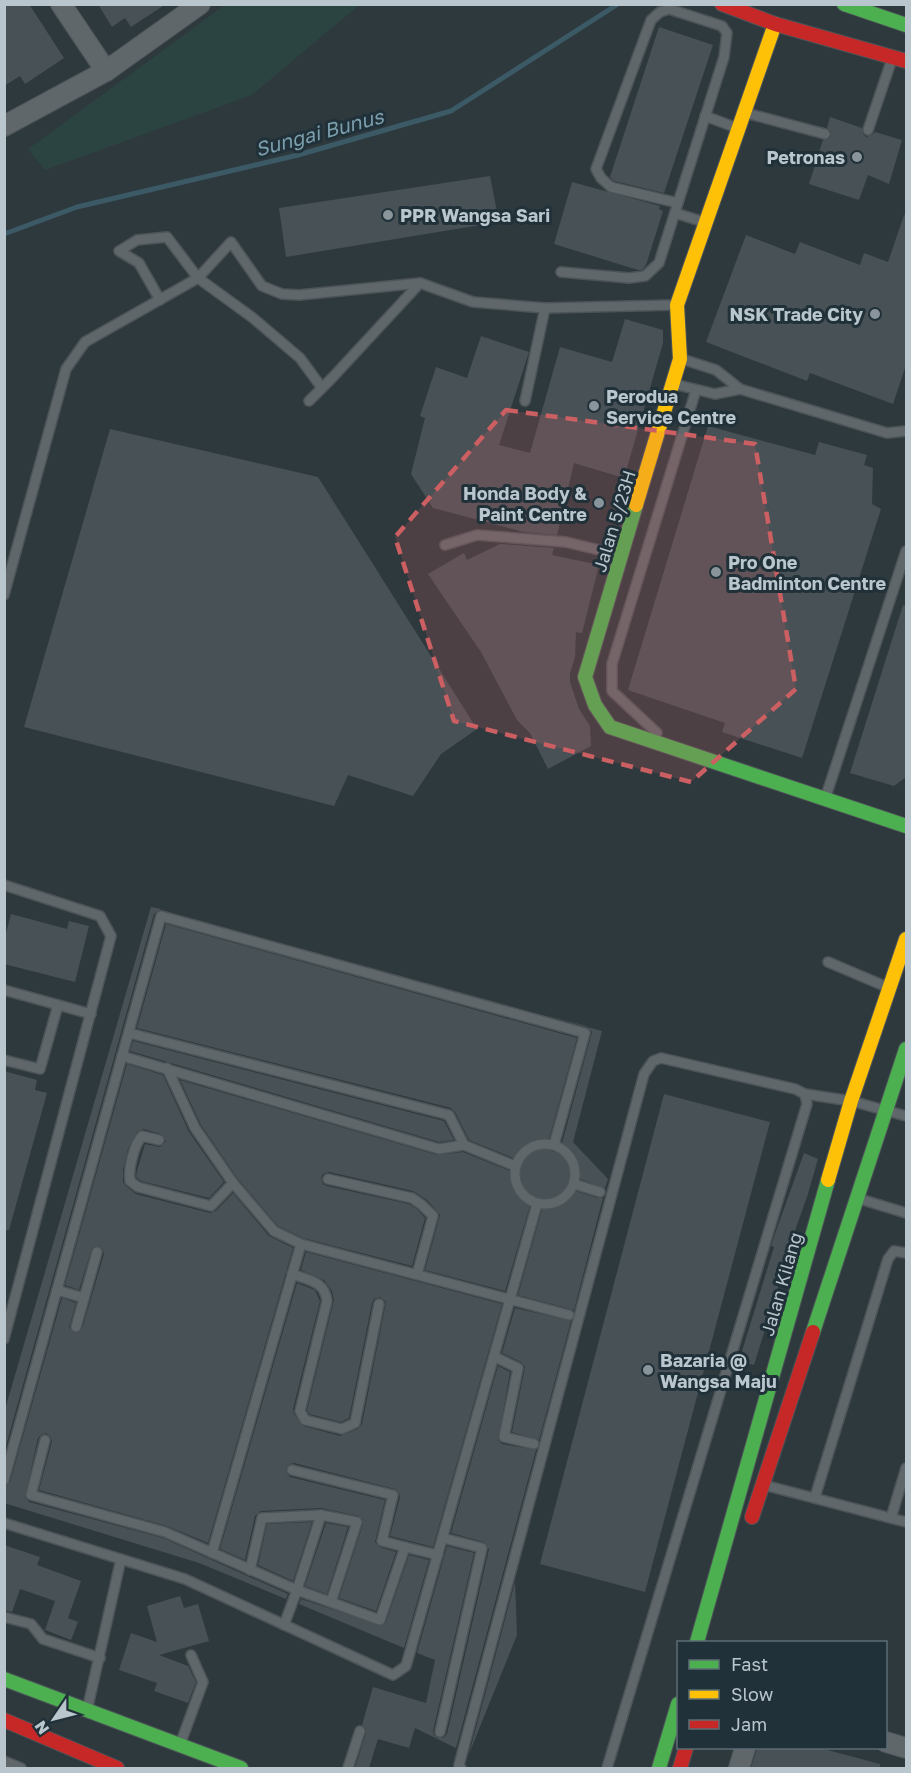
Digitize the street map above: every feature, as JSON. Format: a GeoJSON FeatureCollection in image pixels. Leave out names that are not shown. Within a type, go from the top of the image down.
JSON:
{"type":"FeatureCollection","features":[{"type":"Feature","properties":{"kind":"main road"},"geometry":{"type":"LineString","coordinates":[[722,4],[775,24],[906,61]]}},
{"type":"Feature","properties":{"kind":"main road"},"geometry":{"type":"LineString","coordinates":[[844,4],[886,11],[906,25]]}},
{"type":"Feature","properties":{"kind":"main road","name":"Jalan 5/23H"},"geometry":{"type":"LineString","coordinates":[[775,24],[677,305],[680,359],[674,384],[585,677],[595,705],[610,727],[906,826]]}},
{"type":"Feature","properties":{"kind":"main road","name":"Jalan Kilang"},"geometry":{"type":"LineString","coordinates":[[697,1641],[851,1101],[906,939]]}},
{"type":"Feature","properties":{"kind":"main road"},"geometry":{"type":"LineString","coordinates":[[749,1529],[906,1049]]}},
{"type":"Feature","properties":{"kind":"main road"},"geometry":{"type":"LineString","coordinates":[[4,1678],[241,1768]]}},
{"type":"Feature","properties":{"kind":"main road"},"geometry":{"type":"LineString","coordinates":[[659,1768],[677,1707]]}},
{"type":"Feature","properties":{"kind":"main road"},"geometry":{"type":"LineString","coordinates":[[4,1720],[117,1768]]}},
{"type":"Feature","properties":{"kind":"main road"},"geometry":{"type":"LineString","coordinates":[[680,1768],[686,1749]]}},
{"type":"Feature","properties":{"kind":"street"},"geometry":{"type":"LineString","coordinates":[[61,4],[106,72]]}},
{"type":"Feature","properties":{"kind":"street"},"geometry":{"type":"LineString","coordinates":[[4,126],[106,72],[200,4]]}},
{"type":"Feature","properties":{"kind":"street"},"geometry":{"type":"LineString","coordinates":[[887,1743],[906,1748]]}},
{"type":"Feature","properties":{"kind":"street"},"geometry":{"type":"LineString","coordinates":[[739,1768],[745,1749]]}},
{"type":"Feature","properties":{"kind":"lane"},"geometry":{"type":"LineString","coordinates":[[561,272],[629,278],[645,276],[659,263],[675,213],[705,116],[724,57],[727,33],[722,26],[669,9],[660,12],[651,20],[596,169],[601,178],[611,187],[678,203]]}},
{"type":"Feature","properties":{"kind":"lane"},"geometry":{"type":"LineString","coordinates":[[868,130],[892,57]]}},
{"type":"Feature","properties":{"kind":"lane"},"geometry":{"type":"LineString","coordinates":[[745,112],[825,134]]}},
{"type":"Feature","properties":{"kind":"lane"},"geometry":{"type":"LineString","coordinates":[[705,116],[739,128]]}},
{"type":"Feature","properties":{"kind":"lane"},"geometry":{"type":"LineString","coordinates":[[675,213],[705,223]]}},
{"type":"Feature","properties":{"kind":"lane"},"geometry":{"type":"LineString","coordinates":[[160,300],[139,263],[119,250],[137,240],[167,237],[198,278],[253,318],[300,358],[322,388]]}},
{"type":"Feature","properties":{"kind":"lane"},"geometry":{"type":"LineString","coordinates":[[4,595],[66,369],[86,342],[198,278],[231,242],[262,286],[282,294],[299,295],[420,283],[473,302],[544,308],[677,305]]}},
{"type":"Feature","properties":{"kind":"lane"},"geometry":{"type":"LineString","coordinates":[[309,400],[420,283]]}},
{"type":"Feature","properties":{"kind":"lane"},"geometry":{"type":"LineString","coordinates":[[525,401],[544,308]]}},
{"type":"Feature","properties":{"kind":"lane"},"geometry":{"type":"LineString","coordinates":[[680,359],[716,370],[740,389],[887,433],[906,430]]}},
{"type":"Feature","properties":{"kind":"lane"},"geometry":{"type":"LineString","coordinates":[[674,384],[715,394],[740,389]]}},
{"type":"Feature","properties":{"kind":"lane"},"geometry":{"type":"LineString","coordinates":[[673,748],[612,691],[612,664],[696,390]]}},
{"type":"Feature","properties":{"kind":"lane"},"geometry":{"type":"LineString","coordinates":[[445,545],[477,535],[566,542],[622,555]]}},
{"type":"Feature","properties":{"kind":"lane"},"geometry":{"type":"LineString","coordinates":[[825,799],[902,577],[906,550]]}},
{"type":"Feature","properties":{"kind":"lane"},"geometry":{"type":"LineString","coordinates":[[4,885],[100,916],[111,936],[4,1339]]}},
{"type":"Feature","properties":{"kind":"lane"},"geometry":{"type":"LineString","coordinates":[[4,1480],[161,916],[585,1033],[554,1145]]}},
{"type":"Feature","properties":{"kind":"lane"},"geometry":{"type":"LineString","coordinates":[[828,962],[889,988]]}},
{"type":"Feature","properties":{"kind":"lane"},"geometry":{"type":"LineString","coordinates":[[4,990],[91,1014]]}},
{"type":"Feature","properties":{"kind":"lane"},"geometry":{"type":"LineString","coordinates":[[4,1060],[40,1069],[58,1005]]}},
{"type":"Feature","properties":{"kind":"lane"},"geometry":{"type":"LineString","coordinates":[[129,1033],[449,1115],[464,1145]]}},
{"type":"Feature","properties":{"kind":"lane"},"geometry":{"type":"LineString","coordinates":[[122,1056],[439,1149],[464,1145],[515,1166]]}},
{"type":"Feature","properties":{"kind":"lane"},"geometry":{"type":"LineString","coordinates":[[461,1768],[459,1765],[644,1074],[652,1061],[661,1058],[795,1089],[805,1094],[851,1101],[906,1116]]}},
{"type":"Feature","properties":{"kind":"lane"},"geometry":{"type":"LineString","coordinates":[[167,1068],[195,1128],[233,1183],[274,1231],[301,1244],[569,1315]]}},
{"type":"Feature","properties":{"kind":"lane"},"geometry":{"type":"LineString","coordinates":[[607,1768],[807,1104],[805,1094]]}},
{"type":"Feature","properties":{"kind":"lane"},"geometry":{"type":"LineString","coordinates":[[159,1140],[142,1136],[138,1141],[129,1174],[130,1181],[138,1187],[211,1206],[233,1183]]}},
{"type":"Feature","properties":{"kind":"lane"},"geometry":{"type":"LineString","coordinates":[[539,1145],[554,1145],[567,1154],[574,1170],[574,1184],[567,1195],[552,1203],[537,1204],[524,1196],[515,1181],[515,1166],[523,1153],[539,1145]]}},
{"type":"Feature","properties":{"kind":"lane"},"geometry":{"type":"LineString","coordinates":[[328,1179],[412,1198],[433,1216],[417,1275]]}},
{"type":"Feature","properties":{"kind":"lane"},"geometry":{"type":"LineString","coordinates":[[574,1184],[600,1192]]}},
{"type":"Feature","properties":{"kind":"lane"},"geometry":{"type":"LineString","coordinates":[[856,1198],[906,1213]]}},
{"type":"Feature","properties":{"kind":"lane"},"geometry":{"type":"LineString","coordinates":[[4,1523],[185,1579],[393,1675],[406,1666],[512,1299],[537,1204]]}},
{"type":"Feature","properties":{"kind":"lane"},"geometry":{"type":"LineString","coordinates":[[212,1553],[301,1244]]}},
{"type":"Feature","properties":{"kind":"lane"},"geometry":{"type":"LineString","coordinates":[[815,1497],[888,1259],[894,1251],[906,1253]]}},
{"type":"Feature","properties":{"kind":"lane"},"geometry":{"type":"LineString","coordinates":[[76,1327],[97,1252]]}},
{"type":"Feature","properties":{"kind":"lane"},"geometry":{"type":"LineString","coordinates":[[292,1274],[321,1284],[326,1291],[327,1300],[300,1411],[305,1419],[342,1429],[355,1423],[379,1304]]}},
{"type":"Feature","properties":{"kind":"lane"},"geometry":{"type":"LineString","coordinates":[[57,1290],[84,1298]]}},
{"type":"Feature","properties":{"kind":"lane"},"geometry":{"type":"LineString","coordinates":[[495,1357],[518,1368],[504,1437],[534,1444]]}},
{"type":"Feature","properties":{"kind":"lane"},"geometry":{"type":"LineString","coordinates":[[45,1440],[31,1495],[165,1532],[297,1590],[380,1620],[405,1547]]}},
{"type":"Feature","properties":{"kind":"lane"},"geometry":{"type":"LineString","coordinates":[[891,1518],[906,1468]]}},
{"type":"Feature","properties":{"kind":"lane"},"geometry":{"type":"LineString","coordinates":[[292,1470],[393,1496],[382,1541],[438,1555]]}},
{"type":"Feature","properties":{"kind":"lane"},"geometry":{"type":"LineString","coordinates":[[762,1484],[906,1522]]}},
{"type":"Feature","properties":{"kind":"lane"},"geometry":{"type":"LineString","coordinates":[[250,1570],[262,1518],[321,1515],[357,1522],[331,1602]]}},
{"type":"Feature","properties":{"kind":"lane"},"geometry":{"type":"LineString","coordinates":[[284,1625],[321,1515]]}},
{"type":"Feature","properties":{"kind":"lane"},"geometry":{"type":"LineString","coordinates":[[440,1732],[482,1548],[443,1538]]}},
{"type":"Feature","properties":{"kind":"lane"},"geometry":{"type":"LineString","coordinates":[[88,1710],[121,1559]]}},
{"type":"Feature","properties":{"kind":"lane"},"geometry":{"type":"LineString","coordinates":[[4,1617],[31,1624],[43,1640],[100,1658]]}},
{"type":"Feature","properties":{"kind":"lane"},"geometry":{"type":"LineString","coordinates":[[180,1744],[203,1682],[191,1655]]}},
{"type":"Feature","properties":{"kind":"lane"},"geometry":{"type":"LineString","coordinates":[[348,1768],[360,1731]]}},
{"type":"Feature","properties":{"kind":"lane"},"geometry":{"type":"LineString","coordinates":[[4,1761],[21,1768]]}},
{"type":"Feature","properties":{"kind":"highlighted area"},"geometry":{"type":"Polygon","coordinates":[[[506,410],[755,444],[796,689],[691,782],[454,721],[395,537],[506,410]]]}},
{"type":"Feature","properties":{"kind":"green space"},"geometry":{"type":"Polygon","coordinates":[[[225,5],[359,5],[252,95],[45,170],[28,149],[225,5]]]}},
{"type":"Feature","properties":{"kind":"building"},"geometry":{"type":"Polygon","coordinates":[[[4,4],[29,4],[64,58],[25,84],[20,76],[4,86],[4,4]]]}},
{"type":"Feature","properties":{"kind":"building"},"geometry":{"type":"Polygon","coordinates":[[[98,4],[166,4],[131,27],[125,18],[112,27],[98,4]]]}},
{"type":"Feature","properties":{"kind":"building"},"geometry":{"type":"Polygon","coordinates":[[[659,27],[713,45],[664,193],[614,181],[610,177],[659,27]]]}},
{"type":"Feature","properties":{"kind":"building","name":"Petronas"},"geometry":{"type":"Polygon","coordinates":[[[830,117],[862,128],[866,137],[875,132],[902,140],[889,184],[868,175],[859,200],[809,184],[823,140],[831,136],[827,128],[830,117]]]}},
{"type":"Feature","properties":{"kind":"building","name":"PPR Wangsa Sari"},"geometry":{"type":"Polygon","coordinates":[[[490,176],[499,222],[286,257],[279,208],[490,176]]]}},
{"type":"Feature","properties":{"kind":"building"},"geometry":{"type":"Polygon","coordinates":[[[572,182],[660,206],[659,209],[663,211],[646,265],[642,270],[554,244],[572,182]]]}},
{"type":"Feature","properties":{"kind":"building"},"geometry":{"type":"Polygon","coordinates":[[[904,215],[906,216],[906,365],[893,404],[810,373],[807,381],[706,342],[746,235],[795,254],[800,242],[860,265],[864,253],[888,262],[904,215]]]}},
{"type":"Feature","properties":{"kind":"building"},"geometry":{"type":"Polygon","coordinates":[[[625,319],[663,330],[663,343],[624,478],[574,463],[557,535],[524,532],[433,508],[411,474],[425,418],[420,416],[436,367],[467,378],[481,336],[529,352],[499,445],[530,453],[560,347],[612,362],[625,319]]]}},
{"type":"Feature","properties":{"kind":"building"},"geometry":{"type":"Polygon","coordinates":[[[708,426],[815,455],[819,442],[867,455],[864,465],[873,468],[872,504],[881,509],[802,758],[722,732],[725,723],[628,690],[708,426]]]}},
{"type":"Feature","properties":{"kind":"building"},"geometry":{"type":"Polygon","coordinates":[[[110,429],[318,477],[477,729],[441,754],[413,796],[348,775],[334,806],[24,727],[110,429]]]}},
{"type":"Feature","properties":{"kind":"building"},"geometry":{"type":"Polygon","coordinates":[[[500,544],[554,548],[552,555],[599,565],[582,633],[576,632],[575,657],[570,673],[570,682],[579,709],[590,726],[591,746],[548,769],[530,733],[517,720],[481,652],[428,574],[464,553],[467,560],[500,544]]]}},
{"type":"Feature","properties":{"kind":"building"},"geometry":{"type":"Polygon","coordinates":[[[903,605],[906,606],[906,777],[894,786],[850,773],[903,605]]]}},
{"type":"Feature","properties":{"kind":"building"},"geometry":{"type":"Polygon","coordinates":[[[151,907],[161,909],[154,914],[4,1453],[4,1413],[151,907]]]}},
{"type":"Feature","properties":{"kind":"building"},"geometry":{"type":"Polygon","coordinates":[[[11,914],[67,929],[69,921],[89,926],[75,982],[4,964],[4,941],[11,914]]]}},
{"type":"Feature","properties":{"kind":"building"},"geometry":{"type":"Polygon","coordinates":[[[166,924],[577,1038],[548,1143],[549,1149],[553,1152],[561,1147],[592,1032],[588,1027],[602,1031],[573,1142],[608,1179],[605,1188],[575,1177],[567,1183],[572,1190],[603,1198],[574,1310],[518,1295],[543,1206],[539,1198],[531,1202],[505,1291],[425,1270],[440,1215],[427,1200],[413,1191],[329,1172],[323,1174],[321,1178],[323,1184],[327,1186],[409,1204],[418,1210],[425,1218],[412,1266],[303,1238],[278,1226],[238,1179],[201,1125],[180,1080],[437,1155],[463,1152],[515,1173],[520,1171],[522,1165],[518,1160],[469,1140],[451,1108],[137,1028],[166,924]]]}},
{"type":"Feature","properties":{"kind":"building"},"geometry":{"type":"Polygon","coordinates":[[[133,1041],[444,1121],[454,1140],[439,1142],[130,1051],[133,1041]]]}},
{"type":"Feature","properties":{"kind":"building"},"geometry":{"type":"Polygon","coordinates":[[[127,1064],[163,1075],[189,1132],[224,1182],[209,1198],[141,1181],[136,1177],[145,1144],[160,1147],[166,1141],[161,1134],[143,1129],[137,1132],[128,1149],[123,1170],[123,1182],[126,1186],[136,1194],[210,1213],[216,1211],[233,1193],[269,1236],[293,1248],[208,1543],[167,1526],[39,1490],[52,1441],[46,1433],[38,1438],[25,1497],[29,1502],[163,1538],[288,1594],[286,1599],[199,1563],[4,1503],[4,1487],[10,1482],[62,1298],[76,1303],[69,1328],[74,1333],[78,1333],[82,1329],[104,1254],[99,1246],[92,1248],[79,1290],[65,1285],[127,1064]]]}},
{"type":"Feature","properties":{"kind":"building"},"geometry":{"type":"Polygon","coordinates":[[[4,1071],[37,1080],[35,1090],[47,1093],[9,1230],[4,1230],[4,1071]]]}},
{"type":"Feature","properties":{"kind":"building"},"geometry":{"type":"Polygon","coordinates":[[[664,1094],[770,1122],[645,1592],[540,1564],[664,1094]]]}},
{"type":"Feature","properties":{"kind":"building"},"geometry":{"type":"Polygon","coordinates":[[[804,1153],[818,1159],[807,1197],[784,1261],[786,1262],[754,1365],[739,1361],[774,1247],[771,1246],[804,1153]]]}},
{"type":"Feature","properties":{"kind":"building"},"geometry":{"type":"Polygon","coordinates":[[[306,1252],[502,1304],[433,1547],[390,1536],[400,1497],[395,1489],[294,1463],[286,1468],[290,1477],[385,1500],[375,1542],[380,1547],[396,1552],[376,1611],[339,1598],[363,1524],[359,1516],[321,1508],[261,1511],[255,1516],[245,1560],[220,1549],[297,1283],[315,1290],[320,1301],[293,1409],[294,1414],[303,1426],[340,1436],[358,1429],[362,1424],[386,1302],[380,1297],[374,1299],[372,1303],[349,1418],[341,1422],[309,1414],[307,1410],[334,1300],[332,1291],[324,1280],[301,1270],[306,1252]]]}},
{"type":"Feature","properties":{"kind":"building"},"geometry":{"type":"Polygon","coordinates":[[[515,1308],[571,1321],[539,1440],[512,1432],[525,1367],[521,1362],[502,1353],[515,1308]]]}},
{"type":"Feature","properties":{"kind":"building"},"geometry":{"type":"Polygon","coordinates":[[[498,1366],[510,1372],[498,1440],[502,1444],[536,1450],[456,1748],[415,1728],[409,1748],[378,1739],[369,1768],[355,1768],[366,1733],[362,1725],[373,1687],[426,1703],[435,1660],[417,1653],[447,1546],[474,1553],[433,1731],[438,1738],[443,1738],[447,1734],[489,1549],[484,1542],[451,1533],[498,1366]]]}},
{"type":"Feature","properties":{"kind":"building"},"geometry":{"type":"Polygon","coordinates":[[[312,1522],[293,1581],[258,1565],[267,1524],[312,1522]]]}},
{"type":"Feature","properties":{"kind":"building"},"geometry":{"type":"Polygon","coordinates":[[[326,1523],[348,1527],[327,1594],[305,1586],[326,1523]]]}},
{"type":"Feature","properties":{"kind":"building"},"geometry":{"type":"Polygon","coordinates":[[[4,1545],[40,1557],[37,1565],[81,1581],[68,1618],[78,1622],[71,1640],[45,1630],[55,1601],[20,1589],[12,1612],[4,1610],[4,1545]]]}},
{"type":"Feature","properties":{"kind":"building"},"geometry":{"type":"Polygon","coordinates":[[[409,1555],[429,1560],[404,1648],[299,1604],[301,1599],[382,1626],[386,1622],[409,1555]]]}},
{"type":"Feature","properties":{"kind":"building"},"geometry":{"type":"Polygon","coordinates":[[[515,1582],[517,1635],[469,1754],[515,1582]]]}},
{"type":"Feature","properties":{"kind":"building"},"geometry":{"type":"Polygon","coordinates":[[[180,1596],[184,1608],[198,1604],[209,1641],[159,1655],[188,1666],[196,1682],[188,1703],[154,1691],[157,1683],[119,1670],[131,1633],[157,1642],[147,1606],[180,1596]]]}},
{"type":"Feature","properties":{"kind":"building"},"geometry":{"type":"Polygon","coordinates":[[[757,1749],[824,1749],[880,1764],[880,1768],[751,1768],[757,1749]]]}},
{"type":"Feature","properties":{"kind":"waterway","name":"Sungai Bunus"},"geometry":{"type":"LineString","coordinates":[[4,234],[77,207],[298,155],[451,111],[618,4]]}},
{"type":"Feature","properties":{"kind":"traffic: fast"},"geometry":{"type":"LineString","coordinates":[[844,4],[906,25]]}},
{"type":"Feature","properties":{"kind":"traffic: fast"},"geometry":{"type":"LineString","coordinates":[[636,505],[585,677],[595,705],[610,727],[906,826]]}},
{"type":"Feature","properties":{"kind":"traffic: fast"},"geometry":{"type":"LineString","coordinates":[[813,1332],[906,1049]]}},
{"type":"Feature","properties":{"kind":"traffic: fast"},"geometry":{"type":"LineString","coordinates":[[697,1641],[828,1180]]}},
{"type":"Feature","properties":{"kind":"traffic: fast"},"geometry":{"type":"LineString","coordinates":[[4,1679],[241,1768]]}},
{"type":"Feature","properties":{"kind":"traffic: fast"},"geometry":{"type":"LineString","coordinates":[[659,1768],[677,1707]]}},
{"type":"Feature","properties":{"kind":"traffic: slow"},"geometry":{"type":"LineString","coordinates":[[636,505],[680,359],[677,305],[775,24]]}},
{"type":"Feature","properties":{"kind":"traffic: slow"},"geometry":{"type":"LineString","coordinates":[[828,1180],[851,1101],[906,939]]}},
{"type":"Feature","properties":{"kind":"traffic: jam"},"geometry":{"type":"LineString","coordinates":[[722,4],[775,24],[906,61]]}},
{"type":"Feature","properties":{"kind":"traffic: jam"},"geometry":{"type":"LineString","coordinates":[[752,1517],[813,1332]]}},
{"type":"Feature","properties":{"kind":"traffic: jam"},"geometry":{"type":"LineString","coordinates":[[4,1720],[117,1768]]}},
{"type":"Feature","properties":{"kind":"traffic: jam"},"geometry":{"type":"LineString","coordinates":[[680,1768],[686,1749]]}},
{"type":"Feature","properties":{"kind":"place","name":"Petronas"},"geometry":{"type":"Point","coordinates":[857,157]}},
{"type":"Feature","properties":{"kind":"place","name":"PPR Wangsa Sari"},"geometry":{"type":"Point","coordinates":[388,215]}},
{"type":"Feature","properties":{"kind":"place","name":"NSK Trade City"},"geometry":{"type":"Point","coordinates":[875,314]}},
{"type":"Feature","properties":{"kind":"place","name":"Perodua Service Centre"},"geometry":{"type":"Point","coordinates":[594,406]}},
{"type":"Feature","properties":{"kind":"place","name":"Honda Body & Paint Centre"},"geometry":{"type":"Point","coordinates":[599,503]}},
{"type":"Feature","properties":{"kind":"place","name":"Pro One Badminton Centre"},"geometry":{"type":"Point","coordinates":[716,572]}},
{"type":"Feature","properties":{"kind":"place","name":"Bazaria @ Wangsa Maju"},"geometry":{"type":"Point","coordinates":[648,1370]}}]}
